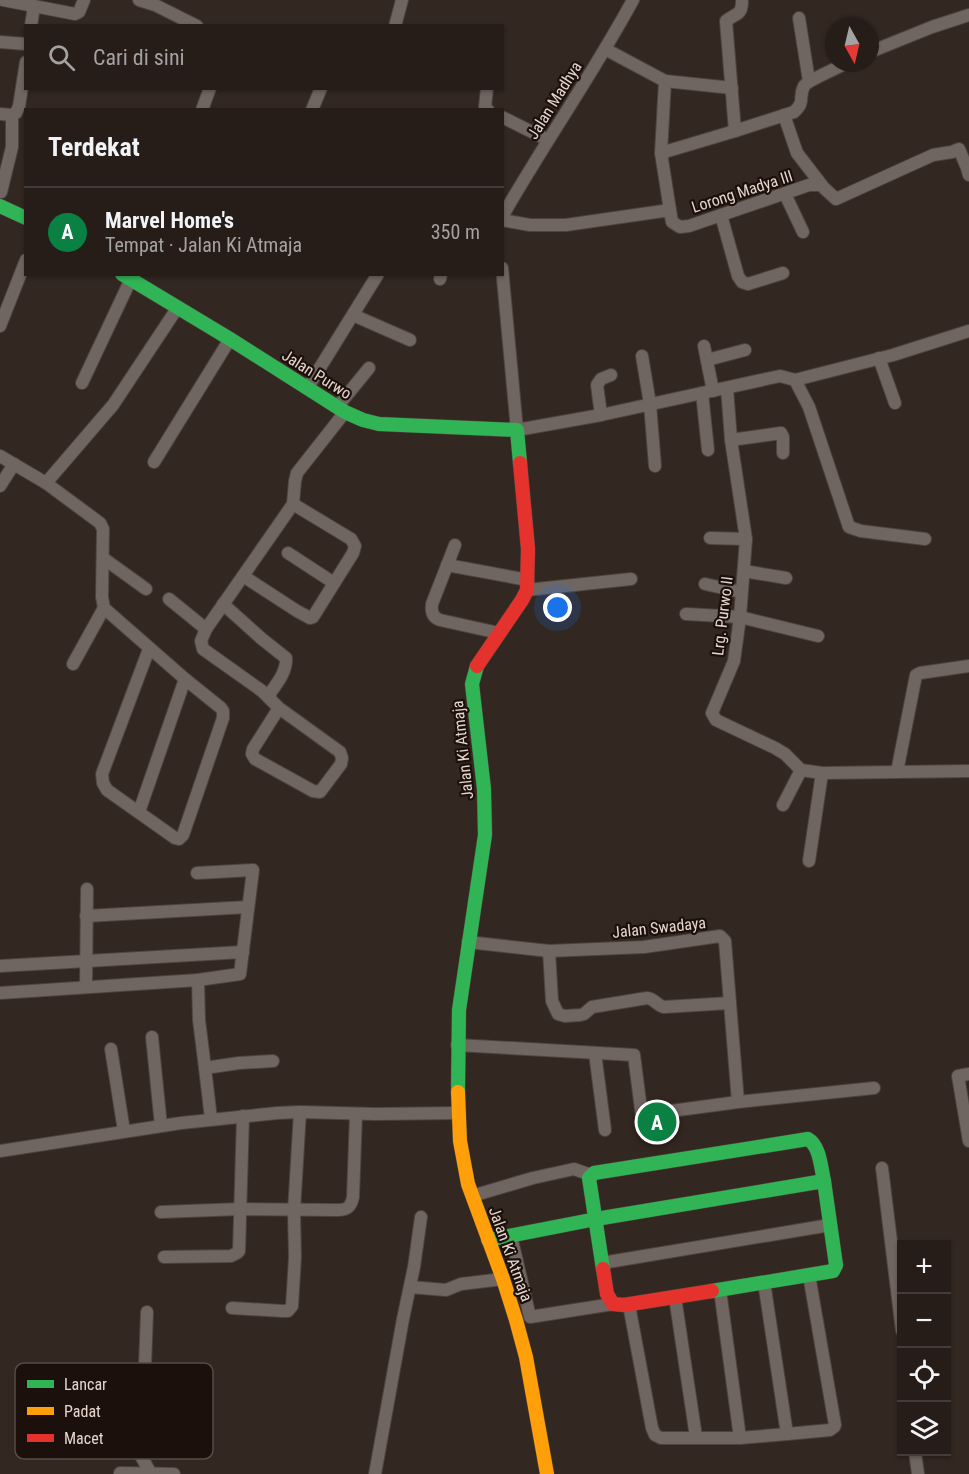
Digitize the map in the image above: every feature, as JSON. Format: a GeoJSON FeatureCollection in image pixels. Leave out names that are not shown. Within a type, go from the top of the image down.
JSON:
{"type":"FeatureCollection","features":[{"type":"Feature","properties":{"kind":"street"},"geometry":{"type":"LineString","coordinates":[[3,0],[75,14],[80,12],[84,0]]}},
{"type":"Feature","properties":{"kind":"street"},"geometry":{"type":"LineString","coordinates":[[139,0],[155,5],[193,24]]}},
{"type":"Feature","properties":{"kind":"street"},"geometry":{"type":"LineString","coordinates":[[396,24],[402,0]]}},
{"type":"Feature","properties":{"kind":"street","name":"Jalan Madhya"},"geometry":{"type":"LineString","coordinates":[[504,215],[633,0]]}},
{"type":"Feature","properties":{"kind":"street"},"geometry":{"type":"LineString","coordinates":[[735,131],[726,21],[740,12],[742,0]]}},
{"type":"Feature","properties":{"kind":"street"},"geometry":{"type":"LineString","coordinates":[[31,24],[34,6]]}},
{"type":"Feature","properties":{"kind":"street"},"geometry":{"type":"LineString","coordinates":[[879,48],[969,15]]}},
{"type":"Feature","properties":{"kind":"street"},"geometry":{"type":"LineString","coordinates":[[799,18],[809,81]]}},
{"type":"Feature","properties":{"kind":"street"},"geometry":{"type":"LineString","coordinates":[[0,42],[24,44]]}},
{"type":"Feature","properties":{"kind":"street"},"geometry":{"type":"LineString","coordinates":[[605,49],[665,81],[732,88]]}},
{"type":"Feature","properties":{"kind":"street"},"geometry":{"type":"LineString","coordinates":[[661,153],[794,112],[800,106],[805,85],[830,72]]}},
{"type":"Feature","properties":{"kind":"street"},"geometry":{"type":"LineString","coordinates":[[24,75],[16,113],[6,114],[12,147],[0,199],[24,217]]}},
{"type":"Feature","properties":{"kind":"street"},"geometry":{"type":"LineString","coordinates":[[665,81],[661,153],[670,210]]}},
{"type":"Feature","properties":{"kind":"street"},"geometry":{"type":"LineString","coordinates":[[203,108],[209,90]]}},
{"type":"Feature","properties":{"kind":"street"},"geometry":{"type":"LineString","coordinates":[[313,108],[320,90]]}},
{"type":"Feature","properties":{"kind":"street"},"geometry":{"type":"LineString","coordinates":[[486,108],[487,90]]}},
{"type":"Feature","properties":{"kind":"street"},"geometry":{"type":"LineString","coordinates":[[784,116],[797,153],[836,199],[933,155],[964,148],[969,175]]}},
{"type":"Feature","properties":{"kind":"street"},"geometry":{"type":"LineString","coordinates":[[504,118],[548,141]]}},
{"type":"Feature","properties":{"kind":"street","name":"Lorong Madya III"},"geometry":{"type":"LineString","coordinates":[[504,218],[530,225],[566,225],[670,210],[672,222],[680,226],[689,226],[809,185],[821,184]]}},
{"type":"Feature","properties":{"kind":"street"},"geometry":{"type":"LineString","coordinates":[[785,194],[802,232]]}},
{"type":"Feature","properties":{"kind":"street"},"geometry":{"type":"LineString","coordinates":[[721,215],[738,276],[742,282],[748,284],[783,273]]}},
{"type":"Feature","properties":{"kind":"street"},"geometry":{"type":"LineString","coordinates":[[0,326],[24,265]]}},
{"type":"Feature","properties":{"kind":"street"},"geometry":{"type":"LineString","coordinates":[[308,387],[377,276]]}},
{"type":"Feature","properties":{"kind":"street"},"geometry":{"type":"LineString","coordinates":[[503,276],[527,526],[528,585]]}},
{"type":"Feature","properties":{"kind":"street"},"geometry":{"type":"LineString","coordinates":[[82,383],[126,277]]}},
{"type":"Feature","properties":{"kind":"street","name":"Jalan Purwo"},"geometry":{"type":"LineString","coordinates":[[126,277],[341,409],[363,420],[379,424],[517,430]]}},
{"type":"Feature","properties":{"kind":"street"},"geometry":{"type":"LineString","coordinates":[[46,483],[113,405],[178,307]]}},
{"type":"Feature","properties":{"kind":"street"},"geometry":{"type":"LineString","coordinates":[[353,315],[410,340]]}},
{"type":"Feature","properties":{"kind":"street"},"geometry":{"type":"LineString","coordinates":[[517,430],[650,405],[780,376],[795,380],[969,331]]}},
{"type":"Feature","properties":{"kind":"street"},"geometry":{"type":"LineString","coordinates":[[154,462],[230,339]]}},
{"type":"Feature","properties":{"kind":"street"},"geometry":{"type":"LineString","coordinates":[[704,346],[707,360],[708,450]]}},
{"type":"Feature","properties":{"kind":"street"},"geometry":{"type":"LineString","coordinates":[[707,360],[745,350]]}},
{"type":"Feature","properties":{"kind":"street"},"geometry":{"type":"LineString","coordinates":[[642,356],[650,405],[655,466]]}},
{"type":"Feature","properties":{"kind":"street"},"geometry":{"type":"LineString","coordinates":[[879,358],[895,403]]}},
{"type":"Feature","properties":{"kind":"street"},"geometry":{"type":"LineString","coordinates":[[279,708],[253,748],[255,759],[313,791],[320,792],[341,764],[340,752],[279,708],[262,691],[203,649],[201,641],[206,629],[293,504],[297,472],[369,368]]}},
{"type":"Feature","properties":{"kind":"street"},"geometry":{"type":"LineString","coordinates":[[601,415],[597,385],[611,375]]}},
{"type":"Feature","properties":{"kind":"street"},"geometry":{"type":"LineString","coordinates":[[795,380],[808,407],[849,527],[861,531],[925,539]]}},
{"type":"Feature","properties":{"kind":"street","name":"Lrg. Purwo II"},"geometry":{"type":"LineString","coordinates":[[728,388],[731,440],[746,539],[734,661],[712,716],[784,754],[801,770]]}},
{"type":"Feature","properties":{"kind":"street"},"geometry":{"type":"LineString","coordinates":[[731,440],[782,433],[783,453]]}},
{"type":"Feature","properties":{"kind":"street"},"geometry":{"type":"LineString","coordinates":[[0,456],[46,483],[100,523],[103,530],[102,597],[104,608],[185,680],[221,708],[224,715],[183,835],[179,839],[107,790],[103,783],[102,774],[149,649]]}},
{"type":"Feature","properties":{"kind":"street"},"geometry":{"type":"LineString","coordinates":[[0,486],[14,465]]}},
{"type":"Feature","properties":{"kind":"street"},"geometry":{"type":"LineString","coordinates":[[243,576],[311,618],[355,549],[351,539],[293,504]]}},
{"type":"Feature","properties":{"kind":"street"},"geometry":{"type":"LineString","coordinates":[[710,538],[746,539]]}},
{"type":"Feature","properties":{"kind":"street"},"geometry":{"type":"LineString","coordinates":[[455,545],[432,604],[433,616],[440,620],[499,633]]}},
{"type":"Feature","properties":{"kind":"street"},"geometry":{"type":"LineString","coordinates":[[288,553],[334,583]]}},
{"type":"Feature","properties":{"kind":"street"},"geometry":{"type":"LineString","coordinates":[[103,558],[146,589]]}},
{"type":"Feature","properties":{"kind":"street"},"geometry":{"type":"LineString","coordinates":[[447,566],[528,585],[631,579]]}},
{"type":"Feature","properties":{"kind":"street"},"geometry":{"type":"LineString","coordinates":[[744,571],[786,578]]}},
{"type":"Feature","properties":{"kind":"street"},"geometry":{"type":"LineString","coordinates":[[705,584],[741,592]]}},
{"type":"Feature","properties":{"kind":"street","name":"Jalan Ki Atmaja"},"geometry":{"type":"LineString","coordinates":[[528,585],[522,600],[477,667],[471,684],[483,780],[485,835],[459,1010],[458,1113],[464,1165],[472,1196],[503,1278],[526,1357],[547,1474]]}},
{"type":"Feature","properties":{"kind":"street"},"geometry":{"type":"LineString","coordinates":[[169,599],[206,629]]}},
{"type":"Feature","properties":{"kind":"street"},"geometry":{"type":"LineString","coordinates":[[223,604],[286,658],[285,669],[268,696]]}},
{"type":"Feature","properties":{"kind":"street"},"geometry":{"type":"LineString","coordinates":[[73,664],[104,608]]}},
{"type":"Feature","properties":{"kind":"street"},"geometry":{"type":"LineString","coordinates":[[686,614],[740,617],[818,636]]}},
{"type":"Feature","properties":{"kind":"street"},"geometry":{"type":"LineString","coordinates":[[897,772],[916,675],[969,666]]}},
{"type":"Feature","properties":{"kind":"street"},"geometry":{"type":"LineString","coordinates":[[139,812],[185,680]]}},
{"type":"Feature","properties":{"kind":"street"},"geometry":{"type":"LineString","coordinates":[[783,805],[801,770],[822,773],[969,771]]}},
{"type":"Feature","properties":{"kind":"street"},"geometry":{"type":"LineString","coordinates":[[809,861],[822,773]]}},
{"type":"Feature","properties":{"kind":"street"},"geometry":{"type":"LineString","coordinates":[[0,993],[198,980],[240,974],[253,870],[197,873]]}},
{"type":"Feature","properties":{"kind":"street"},"geometry":{"type":"LineString","coordinates":[[86,987],[87,888]]}},
{"type":"Feature","properties":{"kind":"street"},"geometry":{"type":"LineString","coordinates":[[86,916],[248,908]]}},
{"type":"Feature","properties":{"kind":"street","name":"Jalan Swadaya"},"geometry":{"type":"LineString","coordinates":[[468,942],[549,951],[644,947],[720,936],[725,941],[738,1102]]}},
{"type":"Feature","properties":{"kind":"street"},"geometry":{"type":"LineString","coordinates":[[549,951],[552,1001],[556,1012],[562,1016],[582,1015],[592,1007],[647,998],[664,1007],[730,1003]]}},
{"type":"Feature","properties":{"kind":"street"},"geometry":{"type":"LineString","coordinates":[[0,966],[243,952]]}},
{"type":"Feature","properties":{"kind":"street"},"geometry":{"type":"LineString","coordinates":[[198,980],[199,1020],[211,1119]]}},
{"type":"Feature","properties":{"kind":"street"},"geometry":{"type":"LineString","coordinates":[[152,1037],[161,1126]]}},
{"type":"Feature","properties":{"kind":"street"},"geometry":{"type":"LineString","coordinates":[[457,1045],[634,1055],[643,1125]]}},
{"type":"Feature","properties":{"kind":"street"},"geometry":{"type":"LineString","coordinates":[[111,1048],[124,1131]]}},
{"type":"Feature","properties":{"kind":"street"},"geometry":{"type":"LineString","coordinates":[[595,1053],[605,1130]]}},
{"type":"Feature","properties":{"kind":"street"},"geometry":{"type":"LineString","coordinates":[[205,1068],[273,1061]]}},
{"type":"Feature","properties":{"kind":"street"},"geometry":{"type":"LineString","coordinates":[[969,1074],[958,1076],[969,1141]]}},
{"type":"Feature","properties":{"kind":"street"},"geometry":{"type":"LineString","coordinates":[[671,1111],[874,1088]]}},
{"type":"Feature","properties":{"kind":"street"},"geometry":{"type":"LineString","coordinates":[[0,1151],[124,1131],[243,1116],[300,1112],[458,1113]]}},
{"type":"Feature","properties":{"kind":"street"},"geometry":{"type":"LineString","coordinates":[[232,1308],[288,1311],[292,1306],[295,1257],[294,1211],[300,1112]]}},
{"type":"Feature","properties":{"kind":"street"},"geometry":{"type":"LineString","coordinates":[[161,1212],[347,1209],[353,1193],[356,1114]]}},
{"type":"Feature","properties":{"kind":"street"},"geometry":{"type":"LineString","coordinates":[[164,1257],[234,1255],[237,1253],[243,1116]]}},
{"type":"Feature","properties":{"kind":"street"},"geometry":{"type":"LineString","coordinates":[[472,1196],[574,1169],[591,1175],[808,1139],[816,1148],[824,1181],[836,1265],[833,1271],[629,1305],[613,1304],[530,1317],[511,1236]]}},
{"type":"Feature","properties":{"kind":"street"},"geometry":{"type":"LineString","coordinates":[[882,1168],[897,1294]]}},
{"type":"Feature","properties":{"kind":"street"},"geometry":{"type":"LineString","coordinates":[[591,1175],[589,1182],[607,1294],[613,1304]]}},
{"type":"Feature","properties":{"kind":"street"},"geometry":{"type":"LineString","coordinates":[[488,1240],[596,1219],[824,1181]]}},
{"type":"Feature","properties":{"kind":"street"},"geometry":{"type":"LineString","coordinates":[[375,1474],[403,1319],[411,1287],[421,1217]]}},
{"type":"Feature","properties":{"kind":"street"},"geometry":{"type":"LineString","coordinates":[[602,1263],[830,1225]]}},
{"type":"Feature","properties":{"kind":"street"},"geometry":{"type":"LineString","coordinates":[[629,1305],[654,1435],[661,1438],[740,1438],[830,1430],[835,1425],[809,1275]]}},
{"type":"Feature","properties":{"kind":"street"},"geometry":{"type":"LineString","coordinates":[[411,1287],[446,1290],[460,1284],[503,1278]]}},
{"type":"Feature","properties":{"kind":"street"},"geometry":{"type":"LineString","coordinates":[[764,1282],[788,1434]]}},
{"type":"Feature","properties":{"kind":"street"},"geometry":{"type":"LineString","coordinates":[[720,1290],[740,1438]]}},
{"type":"Feature","properties":{"kind":"street"},"geometry":{"type":"LineString","coordinates":[[675,1297],[696,1437]]}},
{"type":"Feature","properties":{"kind":"street"},"geometry":{"type":"LineString","coordinates":[[145,1363],[147,1312]]}},
{"type":"Feature","properties":{"kind":"street"},"geometry":{"type":"LineString","coordinates":[[916,1456],[918,1474]]}},
{"type":"Feature","properties":{"kind":"street"},"geometry":{"type":"LineString","coordinates":[[143,1459],[151,1474]]}},
{"type":"Feature","properties":{"kind":"street"},"geometry":{"type":"LineString","coordinates":[[120,1473],[174,1474]]}},
{"type":"Feature","properties":{"kind":"traffic: fast"},"geometry":{"type":"LineString","coordinates":[[0,206],[24,217]]}},
{"type":"Feature","properties":{"kind":"traffic: fast"},"geometry":{"type":"LineString","coordinates":[[125,276],[345,412],[379,424],[517,430],[520,463]]}},
{"type":"Feature","properties":{"kind":"traffic: fast"},"geometry":{"type":"LineString","coordinates":[[458,1092],[459,1010],[485,835],[484,789],[472,684],[477,666]]}},
{"type":"Feature","properties":{"kind":"traffic: fast"},"geometry":{"type":"LineString","coordinates":[[603,1269],[589,1178],[594,1173],[808,1139],[818,1152],[824,1181]]}},
{"type":"Feature","properties":{"kind":"traffic: fast"},"geometry":{"type":"LineString","coordinates":[[488,1240],[596,1219],[824,1181],[836,1265],[833,1271],[712,1291]]}},
{"type":"Feature","properties":{"kind":"traffic: slow"},"geometry":{"type":"LineString","coordinates":[[458,1092],[460,1141],[468,1184],[516,1320],[526,1357],[547,1474]]}},
{"type":"Feature","properties":{"kind":"traffic: jam"},"geometry":{"type":"LineString","coordinates":[[477,666],[527,590],[528,549],[520,463]]}},
{"type":"Feature","properties":{"kind":"traffic: jam"},"geometry":{"type":"LineString","coordinates":[[603,1269],[607,1294],[613,1304],[624,1305],[712,1291]]}},
{"type":"Feature","properties":{"kind":"place","name":"Marvel Home's"},"geometry":{"type":"Point","coordinates":[657,1122]}}]}
